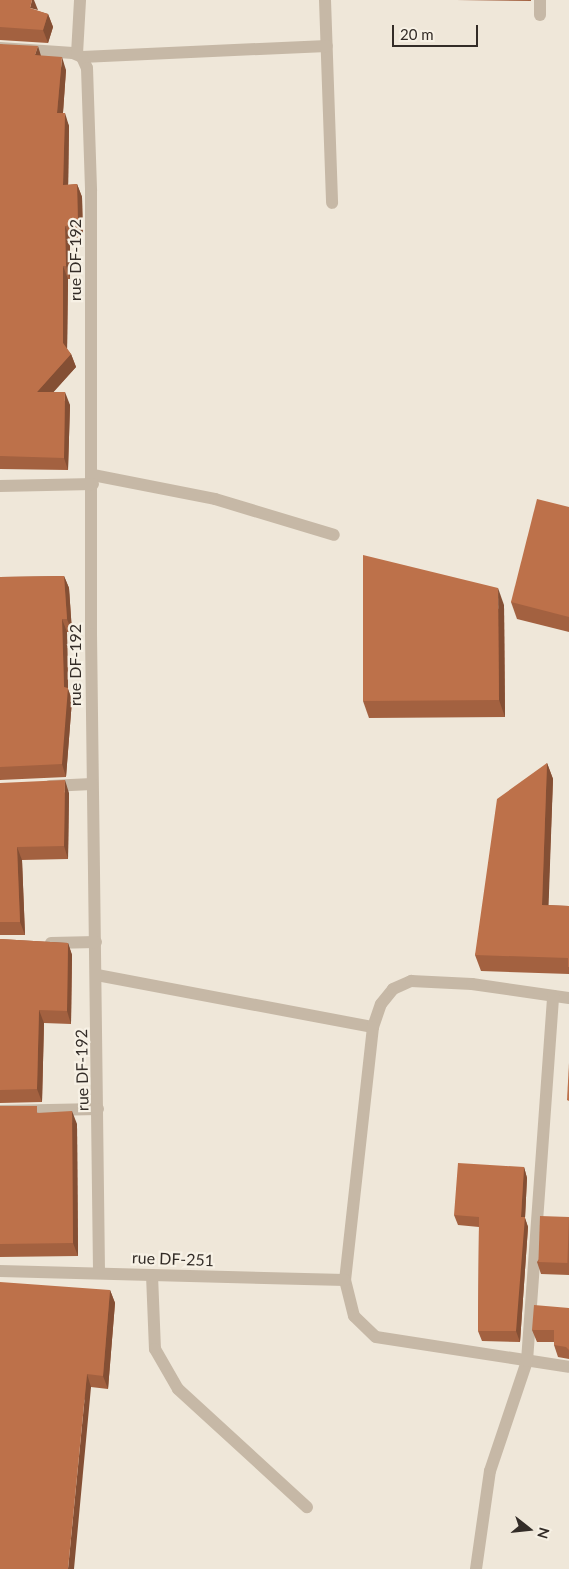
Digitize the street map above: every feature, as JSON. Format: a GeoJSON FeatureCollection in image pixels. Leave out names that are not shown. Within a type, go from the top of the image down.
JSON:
{"type":"FeatureCollection","features":[{"type":"Feature","properties":{"kind":"street","name":"rue DF-192"},"geometry":{"type":"LineString","coordinates":[[80,0],[80,56],[87,68],[91,192],[93,480],[92,784],[100,1273]]}},
{"type":"Feature","properties":{"kind":"street"},"geometry":{"type":"LineString","coordinates":[[325,0],[332,203]]}},
{"type":"Feature","properties":{"kind":"street"},"geometry":{"type":"LineString","coordinates":[[540,0],[540,15]]}},
{"type":"Feature","properties":{"kind":"street"},"geometry":{"type":"LineString","coordinates":[[0,48],[80,56],[327,46]]}},
{"type":"Feature","properties":{"kind":"street"},"geometry":{"type":"LineString","coordinates":[[0,486],[93,480],[215,498],[334,535]]}},
{"type":"Feature","properties":{"kind":"street"},"geometry":{"type":"LineString","coordinates":[[37,787],[92,784]]}},
{"type":"Feature","properties":{"kind":"street"},"geometry":{"type":"LineString","coordinates":[[38,943],[96,942]]}},
{"type":"Feature","properties":{"kind":"street"},"geometry":{"type":"LineString","coordinates":[[96,975],[372,1027]]}},
{"type":"Feature","properties":{"kind":"street"},"geometry":{"type":"LineString","coordinates":[[569,998],[472,984],[410,981],[393,990],[381,1004],[372,1027],[344,1280],[354,1316],[376,1338],[569,1366]]}},
{"type":"Feature","properties":{"kind":"street"},"geometry":{"type":"LineString","coordinates":[[476,1569],[480,1525],[490,1471],[527,1360],[553,996]]}},
{"type":"Feature","properties":{"kind":"street"},"geometry":{"type":"LineString","coordinates":[[0,1111],[98,1109]]}},
{"type":"Feature","properties":{"kind":"street","name":"rue DF-251"},"geometry":{"type":"LineString","coordinates":[[0,1271],[344,1280]]}},
{"type":"Feature","properties":{"kind":"street"},"geometry":{"type":"LineString","coordinates":[[152,1275],[155,1349],[178,1389],[307,1507]]}},
{"type":"Feature","properties":{"kind":"building"},"geometry":{"type":"Polygon","coordinates":[[[0,0],[32,0],[30,8],[48,14],[43,30],[0,27],[0,0]]]}},
{"type":"Feature","properties":{"kind":"building"},"geometry":{"type":"Polygon","coordinates":[[[0,44],[38,46],[35,55],[62,57],[57,113],[65,113],[63,185],[77,184],[78,225],[65,226],[66,266],[63,266],[63,343],[71,354],[37,392],[65,392],[64,458],[0,456],[0,44]]]}},
{"type":"Feature","properties":{"kind":"building"},"geometry":{"type":"Polygon","coordinates":[[[537,499],[569,507],[569,617],[511,602],[537,499]]]}},
{"type":"Feature","properties":{"kind":"building"},"geometry":{"type":"Polygon","coordinates":[[[363,555],[498,588],[499,700],[363,701],[363,555]]]}},
{"type":"Feature","properties":{"kind":"building"},"geometry":{"type":"Polygon","coordinates":[[[64,576],[67,619],[62,619],[64,687],[68,688],[62,764],[0,767],[0,577],[64,576]]]}},
{"type":"Feature","properties":{"kind":"building"},"geometry":{"type":"Polygon","coordinates":[[[547,763],[542,905],[569,906],[569,967],[568,958],[475,955],[497,799],[547,763]]]}},
{"type":"Feature","properties":{"kind":"building"},"geometry":{"type":"Polygon","coordinates":[[[65,780],[64,846],[17,847],[20,922],[0,922],[0,783],[65,780]]]}},
{"type":"Feature","properties":{"kind":"building"},"geometry":{"type":"Polygon","coordinates":[[[0,939],[68,943],[67,1011],[39,1010],[37,1089],[0,1090],[0,939]]]}},
{"type":"Feature","properties":{"kind":"building"},"geometry":{"type":"Polygon","coordinates":[[[569,1063],[569,1101],[567,1100],[569,1063]]]}},
{"type":"Feature","properties":{"kind":"building"},"geometry":{"type":"Polygon","coordinates":[[[0,1106],[37,1106],[37,1113],[72,1111],[73,1243],[0,1244],[0,1106]]]}},
{"type":"Feature","properties":{"kind":"building"},"geometry":{"type":"Polygon","coordinates":[[[458,1163],[524,1167],[521,1217],[525,1217],[516,1331],[478,1331],[479,1217],[454,1215],[458,1163]]]}},
{"type":"Feature","properties":{"kind":"building"},"geometry":{"type":"Polygon","coordinates":[[[540,1216],[569,1217],[567,1263],[538,1262],[540,1216]]]}},
{"type":"Feature","properties":{"kind":"building"},"geometry":{"type":"Polygon","coordinates":[[[0,1282],[110,1290],[103,1376],[87,1374],[68,1569],[0,1569],[0,1282]]]}},
{"type":"Feature","properties":{"kind":"building"},"geometry":{"type":"Polygon","coordinates":[[[534,1305],[569,1308],[569,1350],[566,1347],[554,1345],[554,1330],[532,1330],[534,1305]]]}}]}
